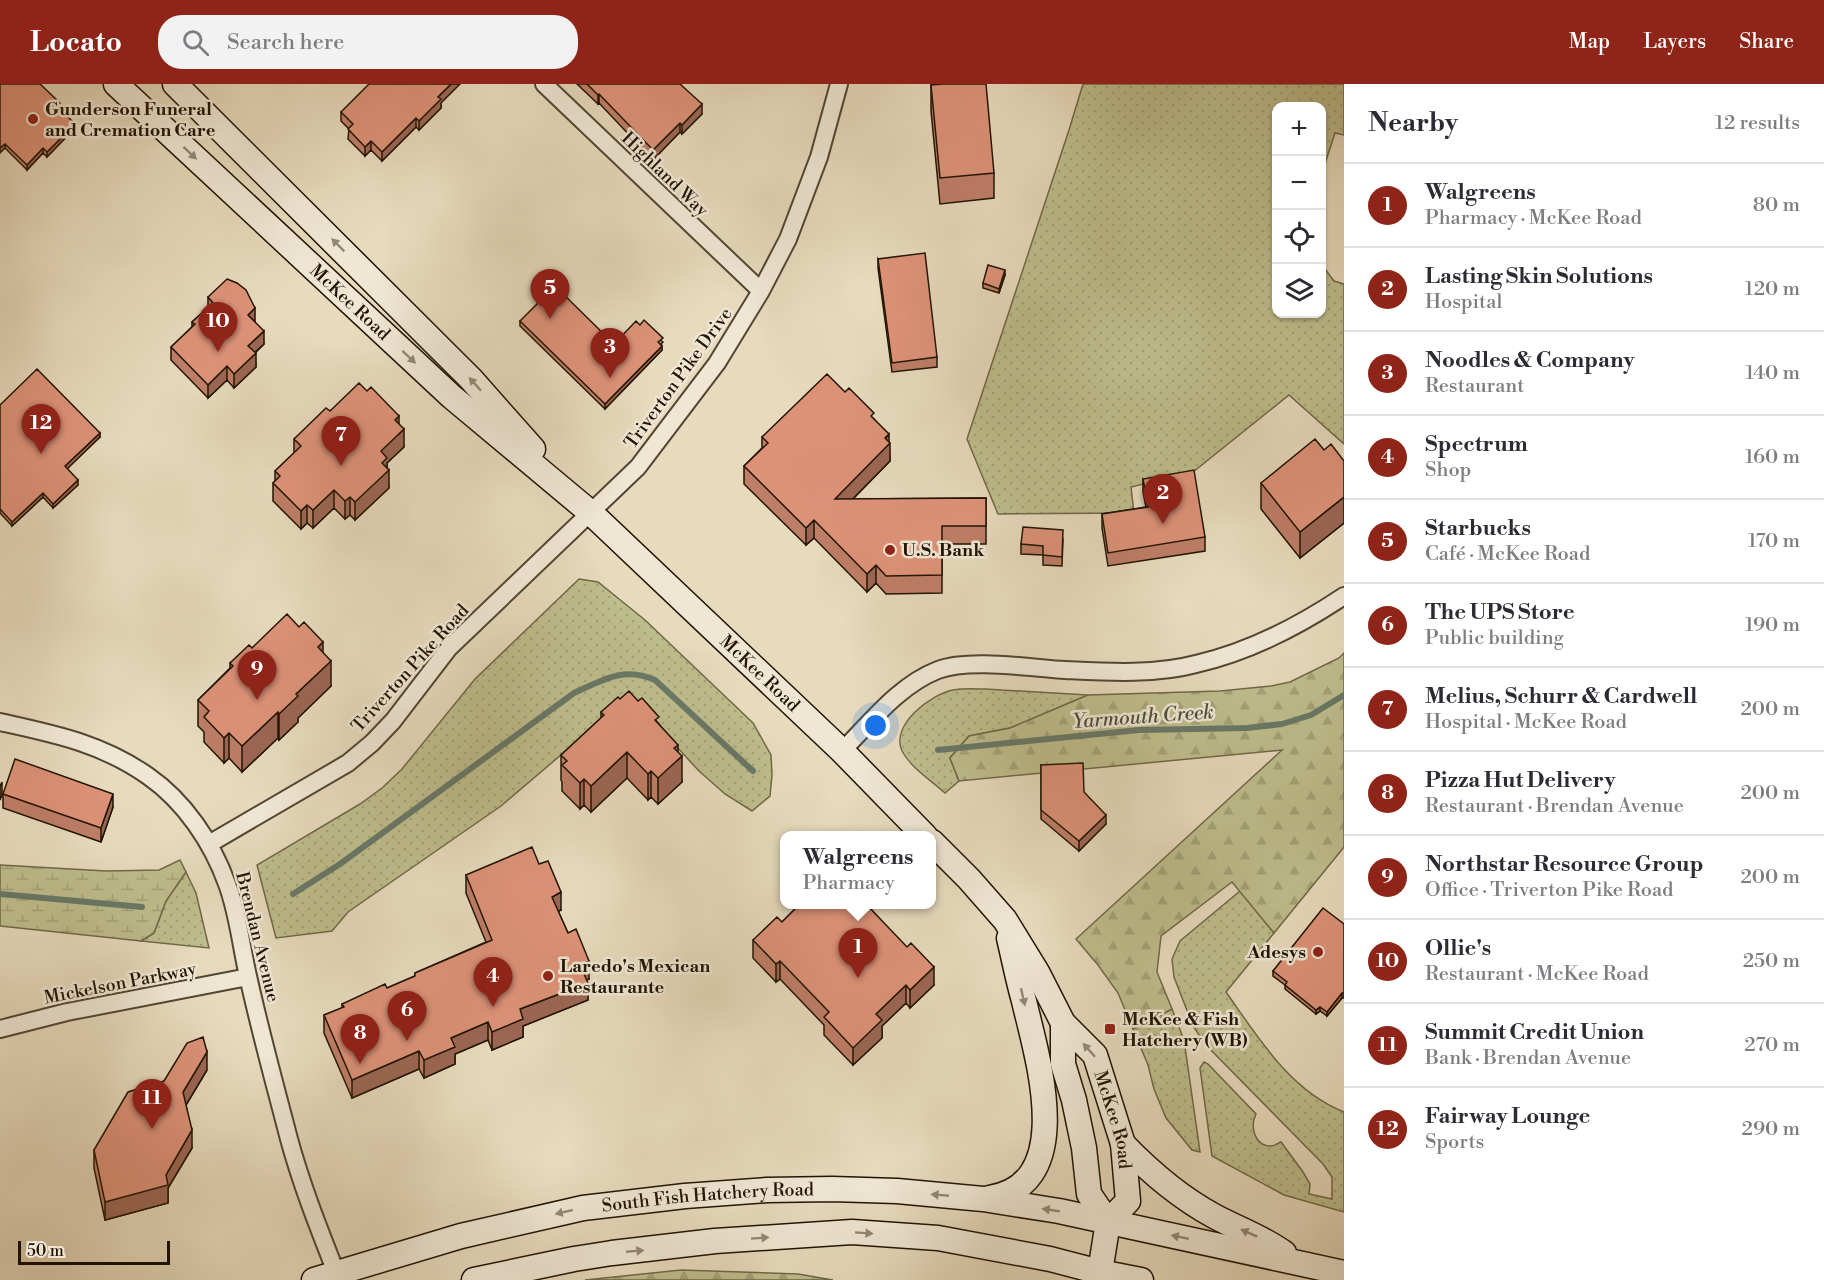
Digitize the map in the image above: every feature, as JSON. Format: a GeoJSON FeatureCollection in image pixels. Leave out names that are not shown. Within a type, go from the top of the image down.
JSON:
{"type":"FeatureCollection","features":[{"type":"Feature","properties":{"kind":"main road","name":"McKee Road"},"geometry":{"type":"LineString","coordinates":[[116,84],[452,398],[591,513],[842,752],[920,831]]}},
{"type":"Feature","properties":{"kind":"main road","name":"McKee Road"},"geometry":{"type":"LineString","coordinates":[[176,84],[471,379],[591,513]]}},
{"type":"Feature","properties":{"kind":"main road","name":"McKee Road"},"geometry":{"type":"LineString","coordinates":[[936,846],[1005,920],[1037,972],[1064,1023],[1095,1055],[1123,1144],[1128,1202],[1108,1222],[1089,1194],[1084,1148],[1074,1100],[1063,1064],[1064,1023]]}},
{"type":"Feature","properties":{"kind":"main road"},"geometry":{"type":"LineString","coordinates":[[983,1199],[1001,1196],[1026,1180],[1041,1152],[1045,1126],[1044,1096],[1035,1044],[1005,920]]}},
{"type":"Feature","properties":{"kind":"main road"},"geometry":{"type":"LineString","coordinates":[[1123,1144],[1147,1168],[1192,1203],[1215,1217],[1268,1241],[1299,1263]]}},
{"type":"Feature","properties":{"kind":"main road","name":"South Fish Hatchery Road"},"geometry":{"type":"LineString","coordinates":[[330,1277],[461,1236],[583,1208],[767,1190],[832,1189],[897,1191],[983,1199],[1059,1211],[1344,1273]]}},
{"type":"Feature","properties":{"kind":"main road"},"geometry":{"type":"LineString","coordinates":[[1100,1272],[1108,1222]]}},
{"type":"Feature","properties":{"kind":"main road"},"geometry":{"type":"LineString","coordinates":[[474,1280],[603,1255],[715,1241],[852,1232],[938,1238],[1050,1259],[1141,1280]]}},
{"type":"Feature","properties":{"kind":"street","name":"Highland Way"},"geometry":{"type":"LineString","coordinates":[[544,84],[761,291]]}},
{"type":"Feature","properties":{"kind":"street","name":"Triverton Pike Drive"},"geometry":{"type":"LineString","coordinates":[[591,513],[638,467],[717,363],[761,291],[788,239],[819,157],[839,84]]}},
{"type":"Feature","properties":{"kind":"street","name":"Triverton Pike Road"},"geometry":{"type":"LineString","coordinates":[[209,844],[348,763],[372,744],[393,721],[449,648],[541,558],[591,513]]}},
{"type":"Feature","properties":{"kind":"street"},"geometry":{"type":"LineString","coordinates":[[842,752],[889,704],[916,682],[940,670],[962,666],[996,665],[1075,670],[1146,671],[1196,665],[1256,644],[1307,620],[1344,596]]}},
{"type":"Feature","properties":{"kind":"street","name":"Brendan Avenue"},"geometry":{"type":"LineString","coordinates":[[0,722],[75,739],[114,755],[149,776],[180,805],[209,844],[228,884],[248,977],[290,1142],[330,1277]]}},
{"type":"Feature","properties":{"kind":"street","name":"Mickelson Parkway"},"geometry":{"type":"LineString","coordinates":[[0,1029],[67,1012],[248,977]]}},
{"type":"Feature","properties":{"kind":"green space"},"geometry":{"type":"Polygon","coordinates":[[[1083,84],[1344,84],[1344,135],[1335,133],[1326,161],[1326,102],[1272,102],[1272,318],[1326,318],[1326,270],[1334,281],[1344,284],[1344,444],[1289,395],[1193,472],[1131,487],[1134,513],[998,514],[967,439],[1083,84]]]}},
{"type":"Feature","properties":{"kind":"green space"},"geometry":{"type":"Polygon","coordinates":[[[579,579],[598,582],[645,620],[753,723],[771,755],[770,796],[752,811],[725,794],[699,771],[630,696],[501,806],[348,912],[332,931],[276,938],[257,865],[360,804],[382,788],[402,769],[475,679],[579,579]]]}},
{"type":"Feature","properties":{"kind":"green space"},"geometry":{"type":"Polygon","coordinates":[[[1344,653],[1344,847],[1274,933],[1232,882],[1161,936],[1157,972],[1172,1009],[1133,1029],[1118,993],[1076,939],[1282,750],[959,781],[950,758],[969,736],[1010,728],[1088,695],[1220,691],[1271,686],[1290,682],[1339,658],[1344,653]]]}},
{"type":"Feature","properties":{"kind":"green space"},"geometry":{"type":"Polygon","coordinates":[[[985,689],[1088,695],[1010,728],[969,736],[950,758],[959,781],[945,793],[906,757],[900,741],[902,731],[915,712],[934,698],[953,690],[985,689]]]}},
{"type":"Feature","properties":{"kind":"green space"},"geometry":{"type":"Polygon","coordinates":[[[180,860],[186,872],[166,901],[154,933],[141,941],[0,926],[0,865],[106,871],[159,870],[180,860]]]}},
{"type":"Feature","properties":{"kind":"green space"},"geometry":{"type":"Polygon","coordinates":[[[186,872],[196,893],[209,948],[141,941],[154,933],[166,901],[186,872]]]}},
{"type":"Feature","properties":{"kind":"green space"},"geometry":{"type":"Polygon","coordinates":[[[1240,891],[1274,933],[1226,992],[1263,1044],[1291,1077],[1325,1103],[1344,1112],[1344,1212],[1284,1195],[1212,1156],[1200,1068],[1204,1062],[1256,1114],[1253,1124],[1257,1139],[1271,1146],[1281,1142],[1310,1184],[1309,1194],[1332,1199],[1332,1177],[1323,1164],[1205,1044],[1193,1026],[1174,977],[1172,959],[1180,941],[1240,891]]]}},
{"type":"Feature","properties":{"kind":"green space"},"geometry":{"type":"Polygon","coordinates":[[[1172,1009],[1184,1040],[1200,1152],[1192,1150],[1166,1118],[1133,1029],[1172,1009]]]}},
{"type":"Feature","properties":{"kind":"green space"},"geometry":{"type":"Polygon","coordinates":[[[681,1270],[798,1274],[833,1280],[585,1280],[681,1270]]]}},
{"type":"Feature","properties":{"kind":"building","name":"Gunderson Funeral and Cremation Care"},"geometry":{"type":"Polygon","coordinates":[[[0,84],[40,84],[60,103],[57,106],[75,124],[47,152],[43,148],[27,165],[5,144],[0,148],[0,84]]]}},
{"type":"Feature","properties":{"kind":"building"},"geometry":{"type":"Polygon","coordinates":[[[369,84],[451,84],[438,97],[441,99],[419,121],[416,118],[382,152],[371,141],[365,147],[348,129],[353,124],[341,112],[369,84]]]}},
{"type":"Feature","properties":{"kind":"building"},"geometry":{"type":"Polygon","coordinates":[[[587,84],[680,84],[702,104],[653,150],[587,84]]]}},
{"type":"Feature","properties":{"kind":"building"},"geometry":{"type":"Polygon","coordinates":[[[986,84],[994,173],[940,178],[931,85],[986,84]]]}},
{"type":"Feature","properties":{"kind":"building"},"geometry":{"type":"Polygon","coordinates":[[[925,253],[937,357],[892,363],[878,259],[925,253]]]}},
{"type":"Feature","properties":{"kind":"building"},"geometry":{"type":"Polygon","coordinates":[[[988,265],[1005,270],[999,289],[983,283],[988,265]]]}},
{"type":"Feature","properties":{"kind":"building"},"geometry":{"type":"Polygon","coordinates":[[[227,279],[246,290],[255,308],[248,315],[264,331],[248,346],[256,353],[234,374],[227,366],[208,385],[171,347],[195,324],[192,322],[213,303],[208,297],[227,279]]]}},
{"type":"Feature","properties":{"kind":"building"},"geometry":{"type":"Polygon","coordinates":[[[555,286],[614,344],[636,321],[640,325],[644,320],[663,338],[658,342],[662,346],[605,404],[520,321],[555,286]]]}},
{"type":"Feature","properties":{"kind":"building"},"geometry":{"type":"Polygon","coordinates":[[[37,369],[100,433],[65,466],[78,480],[53,504],[43,493],[12,522],[0,509],[0,405],[37,369]]]}},
{"type":"Feature","properties":{"kind":"building"},"geometry":{"type":"Polygon","coordinates":[[[827,374],[845,392],[849,388],[874,413],[871,416],[889,434],[885,438],[890,443],[835,499],[986,498],[986,526],[942,526],[942,575],[886,576],[876,565],[867,574],[814,520],[806,528],[744,466],[768,443],[762,437],[827,374]]]}},
{"type":"Feature","properties":{"kind":"building"},"geometry":{"type":"Polygon","coordinates":[[[359,383],[367,391],[371,387],[399,416],[395,420],[404,429],[381,451],[387,458],[382,463],[389,470],[355,502],[350,497],[345,501],[334,490],[313,510],[307,505],[301,511],[273,483],[280,476],[275,471],[301,446],[294,439],[326,408],[330,411],[359,383]]]}},
{"type":"Feature","properties":{"kind":"building"},"geometry":{"type":"Polygon","coordinates":[[[1315,439],[1324,450],[1331,444],[1344,461],[1344,497],[1300,532],[1261,483],[1315,439]]]}},
{"type":"Feature","properties":{"kind":"building"},"geometry":{"type":"Polygon","coordinates":[[[1194,470],[1205,537],[1108,553],[1102,514],[1148,507],[1143,479],[1194,470]]]}},
{"type":"Feature","properties":{"kind":"building"},"geometry":{"type":"Polygon","coordinates":[[[1023,527],[1063,530],[1062,557],[1043,555],[1043,546],[1021,544],[1023,527]]]}},
{"type":"Feature","properties":{"kind":"building"},"geometry":{"type":"Polygon","coordinates":[[[287,614],[299,627],[304,622],[323,642],[318,647],[331,661],[296,694],[298,696],[242,746],[229,733],[224,738],[204,717],[209,711],[198,700],[233,666],[230,663],[249,645],[252,648],[287,614]]]}},
{"type":"Feature","properties":{"kind":"building"},"geometry":{"type":"Polygon","coordinates":[[[629,691],[638,701],[642,698],[659,717],[655,720],[678,745],[674,748],[682,756],[658,778],[651,771],[648,774],[627,752],[591,786],[584,779],[580,783],[562,765],[567,761],[561,755],[604,715],[601,712],[618,697],[620,699],[629,691]]]}},
{"type":"Feature","properties":{"kind":"building"},"geometry":{"type":"Polygon","coordinates":[[[15,759],[113,794],[101,828],[3,794],[15,759]]]}},
{"type":"Feature","properties":{"kind":"building"},"geometry":{"type":"Polygon","coordinates":[[[1083,763],[1084,792],[1106,815],[1079,841],[1041,810],[1041,765],[1083,763]]]}},
{"type":"Feature","properties":{"kind":"building"},"geometry":{"type":"Polygon","coordinates":[[[532,847],[539,864],[548,861],[561,892],[552,897],[568,933],[576,929],[589,961],[580,965],[588,983],[520,1009],[523,1019],[492,1032],[488,1022],[451,1038],[455,1047],[424,1060],[419,1051],[352,1080],[324,1015],[344,1007],[342,1004],[385,984],[387,988],[415,976],[415,973],[492,940],[466,875],[532,847]]]}},
{"type":"Feature","properties":{"kind":"building","name":"Adesys"},"geometry":{"type":"Polygon","coordinates":[[[1323,908],[1344,924],[1344,993],[1327,1012],[1320,1007],[1316,1010],[1285,985],[1287,982],[1273,971],[1323,908]]]}},
{"type":"Feature","properties":{"kind":"building"},"geometry":{"type":"Polygon","coordinates":[[[795,909],[871,909],[907,947],[911,943],[934,967],[910,990],[906,985],[876,1014],[882,1020],[853,1048],[824,1017],[829,1012],[780,961],[776,964],[753,940],[777,917],[782,922],[795,909]]]}},
{"type":"Feature","properties":{"kind":"building"},"geometry":{"type":"Polygon","coordinates":[[[203,1037],[207,1052],[183,1092],[192,1130],[166,1175],[168,1185],[105,1202],[94,1150],[128,1092],[164,1081],[187,1043],[203,1037]]]}},
{"type":"Feature","properties":{"kind":"waterway"},"geometry":{"type":"LineString","coordinates":[[293,894],[340,864],[574,693],[614,676],[633,674],[655,680],[753,771]]}},
{"type":"Feature","properties":{"kind":"waterway","name":"Yarmouth Creek"},"geometry":{"type":"LineString","coordinates":[[938,750],[1139,730],[1247,728],[1282,724],[1311,715],[1344,695]]}},
{"type":"Feature","properties":{"kind":"waterway"},"geometry":{"type":"LineString","coordinates":[[0,894],[142,907]]}},
{"type":"Feature","properties":{"kind":"place","name":"Gunderson Funeral and Cremation Care"},"geometry":{"type":"Point","coordinates":[33,119]}},
{"type":"Feature","properties":{"kind":"place","name":"Starbucks"},"geometry":{"type":"Point","coordinates":[550,319]}},
{"type":"Feature","properties":{"kind":"place","name":"Ollie's"},"geometry":{"type":"Point","coordinates":[218,352]}},
{"type":"Feature","properties":{"kind":"place","name":"Noodles & Company"},"geometry":{"type":"Point","coordinates":[610,378]}},
{"type":"Feature","properties":{"kind":"place","name":"Fairway Lounge"},"geometry":{"type":"Point","coordinates":[41,454]}},
{"type":"Feature","properties":{"kind":"place","name":"Melius, Schurr & Cardwell"},"geometry":{"type":"Point","coordinates":[341,466]}},
{"type":"Feature","properties":{"kind":"place","name":"Lasting Skin Solutions"},"geometry":{"type":"Point","coordinates":[1163,524]}},
{"type":"Feature","properties":{"kind":"place","name":"U.S. Bank"},"geometry":{"type":"Point","coordinates":[890,550]}},
{"type":"Feature","properties":{"kind":"place","name":"Northstar Resource Group"},"geometry":{"type":"Point","coordinates":[257,700]}},
{"type":"Feature","properties":{"kind":"place","name":"Adesys"},"geometry":{"type":"Point","coordinates":[1318,952]}},
{"type":"Feature","properties":{"kind":"place","name":"Laredo's Mexican Restaurante"},"geometry":{"type":"Point","coordinates":[548,976]}},
{"type":"Feature","properties":{"kind":"place","name":"Walgreens"},"geometry":{"type":"Point","coordinates":[858,978]}},
{"type":"Feature","properties":{"kind":"place","name":"Spectrum"},"geometry":{"type":"Point","coordinates":[493,1007]}},
{"type":"Feature","properties":{"kind":"place","name":"McKee & Fish Hatchery (WB)"},"geometry":{"type":"Point","coordinates":[1110,1029]}},
{"type":"Feature","properties":{"kind":"place","name":"The UPS Store"},"geometry":{"type":"Point","coordinates":[407,1041]}},
{"type":"Feature","properties":{"kind":"place","name":"Pizza Hut Delivery"},"geometry":{"type":"Point","coordinates":[360,1064]}},
{"type":"Feature","properties":{"kind":"place","name":"Summit Credit Union"},"geometry":{"type":"Point","coordinates":[152,1129]}}]}
